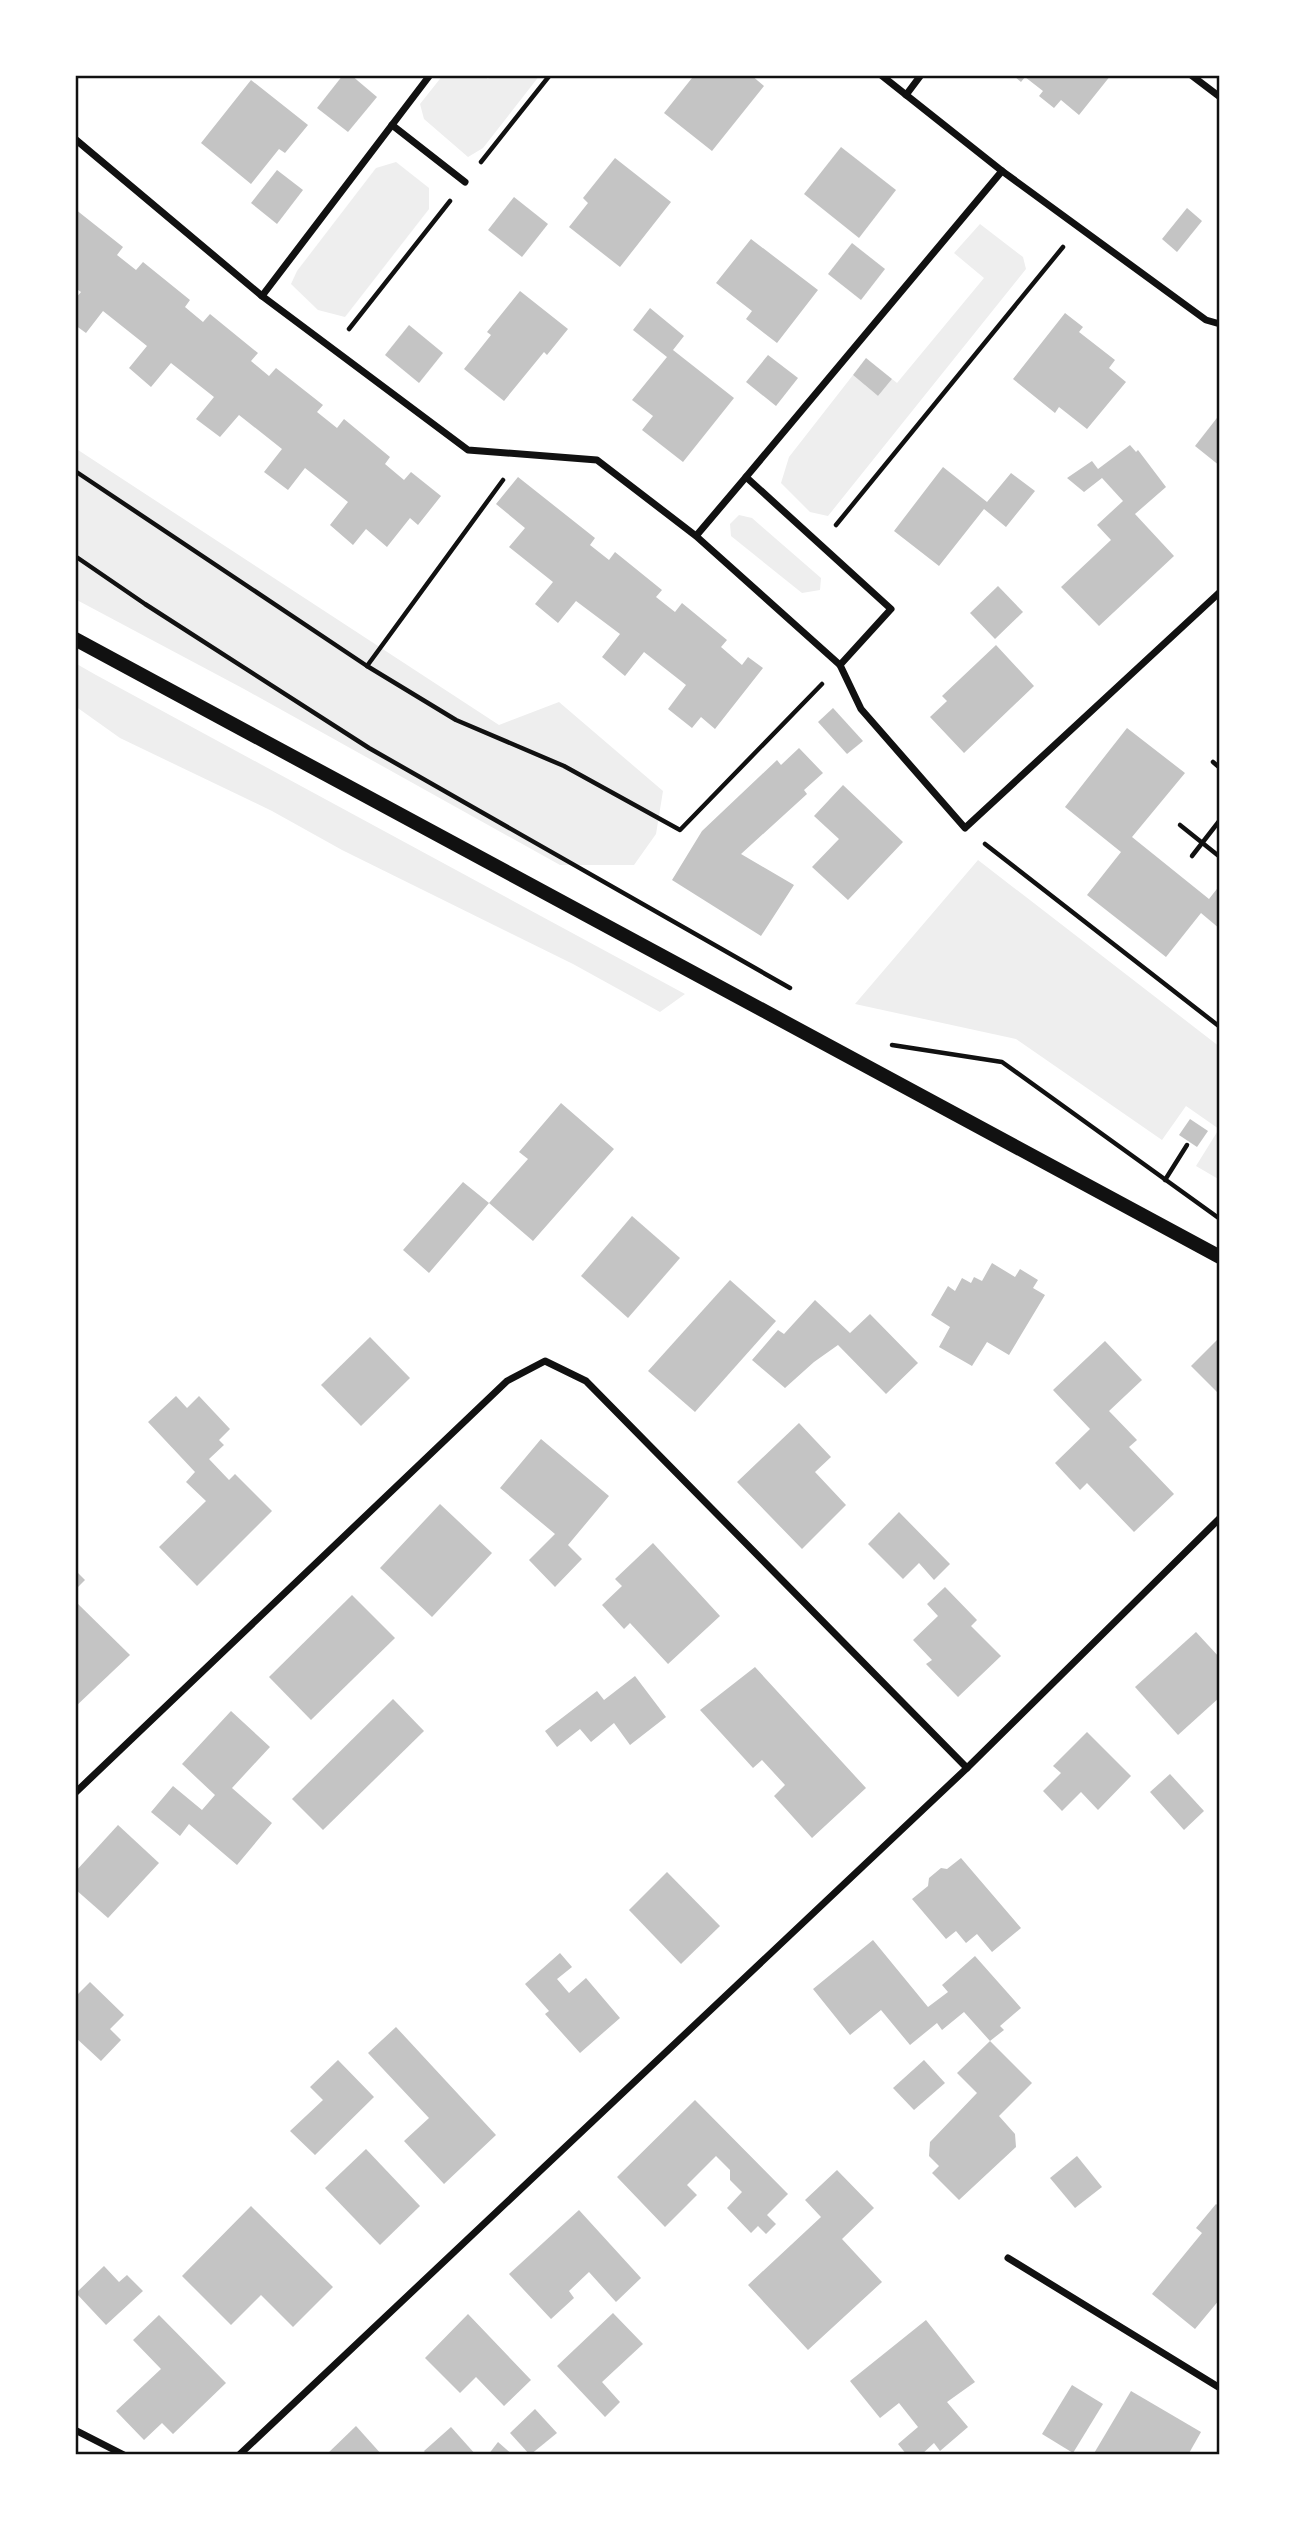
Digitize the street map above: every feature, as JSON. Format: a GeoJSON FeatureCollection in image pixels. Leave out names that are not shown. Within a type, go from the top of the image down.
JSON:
{"type":"FeatureCollection","features":[{"type":"Feature","properties":{"kind":"main road"},"geometry":{"type":"LineString","coordinates":[[75,639],[1220,1257]]}},
{"type":"Feature","properties":{"kind":"street"},"geometry":{"type":"LineString","coordinates":[[262,296],[430,75]]}},
{"type":"Feature","properties":{"kind":"street"},"geometry":{"type":"LineString","coordinates":[[881,75],[1002,171],[1206,320],[1220,324]]}},
{"type":"Feature","properties":{"kind":"street"},"geometry":{"type":"LineString","coordinates":[[906,95],[921,75]]}},
{"type":"Feature","properties":{"kind":"street"},"geometry":{"type":"LineString","coordinates":[[1191,75],[1220,97]]}},
{"type":"Feature","properties":{"kind":"street"},"geometry":{"type":"LineString","coordinates":[[392,125],[465,182]]}},
{"type":"Feature","properties":{"kind":"street"},"geometry":{"type":"LineString","coordinates":[[75,139],[262,296],[468,450],[597,460],[696,536],[840,665],[861,709],[965,828],[1220,592]]}},
{"type":"Feature","properties":{"kind":"street"},"geometry":{"type":"LineString","coordinates":[[696,536],[1002,171]]}},
{"type":"Feature","properties":{"kind":"street"},"geometry":{"type":"LineString","coordinates":[[746,477],[891,609],[840,665]]}},
{"type":"Feature","properties":{"kind":"street"},"geometry":{"type":"LineString","coordinates":[[75,1793],[507,1381],[545,1361],[586,1381],[967,1768]]}},
{"type":"Feature","properties":{"kind":"street"},"geometry":{"type":"LineString","coordinates":[[239,2455],[967,1768],[1220,1518]]}},
{"type":"Feature","properties":{"kind":"street"},"geometry":{"type":"LineString","coordinates":[[1008,2258],[1220,2388]]}},
{"type":"Feature","properties":{"kind":"street"},"geometry":{"type":"LineString","coordinates":[[75,2430],[124,2455]]}},
{"type":"Feature","properties":{"kind":"path"},"geometry":{"type":"LineString","coordinates":[[333,349],[550,75]]}},
{"type":"Feature","properties":{"kind":"path"},"geometry":{"type":"LineString","coordinates":[[820,544],[1080,227]]}},
{"type":"Feature","properties":{"kind":"path"},"geometry":{"type":"LineString","coordinates":[[367,666],[522,454]]}},
{"type":"Feature","properties":{"kind":"path"},"geometry":{"type":"LineString","coordinates":[[75,471],[367,666],[456,720],[564,766],[680,830],[840,665]]}},
{"type":"Feature","properties":{"kind":"path"},"geometry":{"type":"LineString","coordinates":[[75,556],[369,748],[794,990]]}},
{"type":"Feature","properties":{"kind":"path"},"geometry":{"type":"LineString","coordinates":[[1213,762],[1220,768]]}},
{"type":"Feature","properties":{"kind":"path"},"geometry":{"type":"LineString","coordinates":[[1192,856],[1220,820]]}},
{"type":"Feature","properties":{"kind":"path"},"geometry":{"type":"LineString","coordinates":[[1180,825],[1220,857]]}},
{"type":"Feature","properties":{"kind":"path"},"geometry":{"type":"LineString","coordinates":[[965,828],[1220,1027]]}},
{"type":"Feature","properties":{"kind":"path"},"geometry":{"type":"LineString","coordinates":[[891,1045],[1002,1062],[1220,1219]]}},
{"type":"Feature","properties":{"kind":"path"},"geometry":{"type":"LineString","coordinates":[[1165,1180],[1187,1145]]}},
{"type":"Feature","properties":{"kind":"shaded area"},"geometry":{"type":"Polygon","coordinates":[[[443,75],[483,75],[488,79],[491,75],[540,75],[483,148],[468,157],[424,119],[420,104],[443,75]]]}},
{"type":"Feature","properties":{"kind":"shaded area"},"geometry":{"type":"Polygon","coordinates":[[[396,162],[429,188],[429,209],[345,317],[318,310],[291,284],[297,271],[376,168],[396,162]]]}},
{"type":"Feature","properties":{"kind":"shaded area"},"geometry":{"type":"Polygon","coordinates":[[[980,224],[1023,257],[1026,269],[828,516],[810,512],[781,483],[789,457],[853,375],[878,396],[892,379],[897,383],[984,278],[954,253],[980,224]]]}},
{"type":"Feature","properties":{"kind":"shaded area"},"geometry":{"type":"Polygon","coordinates":[[[75,448],[499,725],[559,702],[663,791],[656,834],[634,865],[560,865],[244,689],[75,599],[75,448]]]}},
{"type":"Feature","properties":{"kind":"shaded area"},"geometry":{"type":"Polygon","coordinates":[[[739,515],[752,518],[821,578],[820,590],[802,593],[731,536],[730,524],[739,515]]]}},
{"type":"Feature","properties":{"kind":"shaded area"},"geometry":{"type":"Polygon","coordinates":[[[75,663],[685,994],[660,1012],[573,964],[342,850],[272,811],[120,738],[75,706],[75,663]]]}},
{"type":"Feature","properties":{"kind":"shaded area"},"geometry":{"type":"Polygon","coordinates":[[[978,860],[1220,1047],[1220,1180],[1196,1166],[1219,1129],[1186,1106],[1162,1140],[1016,1039],[855,1004],[978,860]]]}},
{"type":"Feature","properties":{"kind":"building"},"geometry":{"type":"Polygon","coordinates":[[[343,75],[351,75],[377,97],[348,132],[317,108],[343,75]]]}},
{"type":"Feature","properties":{"kind":"building"},"geometry":{"type":"Polygon","coordinates":[[[689,75],[751,75],[764,86],[712,151],[664,113],[692,78],[689,75]]]}},
{"type":"Feature","properties":{"kind":"building"},"geometry":{"type":"Polygon","coordinates":[[[1013,75],[1111,75],[1079,115],[1061,100],[1054,108],[1039,96],[1043,91],[1025,77],[1021,82],[1013,75]]]}},
{"type":"Feature","properties":{"kind":"building"},"geometry":{"type":"Polygon","coordinates":[[[251,80],[308,125],[285,153],[279,149],[251,184],[201,143],[251,80]]]}},
{"type":"Feature","properties":{"kind":"building"},"geometry":{"type":"Polygon","coordinates":[[[841,147],[896,190],[859,238],[804,194],[841,147]]]}},
{"type":"Feature","properties":{"kind":"building"},"geometry":{"type":"Polygon","coordinates":[[[615,158],[671,202],[620,267],[569,227],[588,203],[583,198],[615,158]]]}},
{"type":"Feature","properties":{"kind":"building"},"geometry":{"type":"Polygon","coordinates":[[[277,170],[303,190],[277,224],[251,203],[277,170]]]}},
{"type":"Feature","properties":{"kind":"building"},"geometry":{"type":"Polygon","coordinates":[[[514,197],[548,224],[522,257],[488,230],[514,197]]]}},
{"type":"Feature","properties":{"kind":"building"},"geometry":{"type":"Polygon","coordinates":[[[1187,208],[1202,221],[1177,252],[1162,239],[1187,208]]]}},
{"type":"Feature","properties":{"kind":"building"},"geometry":{"type":"Polygon","coordinates":[[[75,209],[123,247],[117,255],[136,270],[143,262],[190,300],[185,307],[203,322],[210,314],[258,353],[251,361],[269,376],[276,368],[323,405],[317,412],[337,428],[344,419],[390,457],[385,464],[404,480],[411,472],[441,496],[418,525],[410,518],[387,547],[366,529],[353,545],[330,525],[348,502],[305,468],[288,490],[264,472],[282,449],[239,415],[220,437],[196,419],[214,397],[171,363],[151,387],[129,368],[147,346],[103,311],[86,333],[75,325],[75,299],[81,292],[75,288],[75,209]]]}},
{"type":"Feature","properties":{"kind":"building"},"geometry":{"type":"Polygon","coordinates":[[[751,239],[818,290],[777,343],[746,319],[752,311],[716,283],[751,239]]]}},
{"type":"Feature","properties":{"kind":"building"},"geometry":{"type":"Polygon","coordinates":[[[852,243],[885,269],[861,300],[828,274],[852,243]]]}},
{"type":"Feature","properties":{"kind":"building"},"geometry":{"type":"Polygon","coordinates":[[[520,291],[568,329],[547,355],[544,352],[504,401],[464,369],[491,335],[487,332],[520,291]]]}},
{"type":"Feature","properties":{"kind":"building"},"geometry":{"type":"Polygon","coordinates":[[[650,308],[684,336],[673,350],[734,398],[683,462],[642,430],[653,416],[632,400],[667,357],[633,330],[650,308]]]}},
{"type":"Feature","properties":{"kind":"building"},"geometry":{"type":"Polygon","coordinates":[[[1065,313],[1083,327],[1079,332],[1115,360],[1109,368],[1126,382],[1087,429],[1059,407],[1055,413],[1013,379],[1065,313]]]}},
{"type":"Feature","properties":{"kind":"building"},"geometry":{"type":"Polygon","coordinates":[[[409,325],[443,353],[419,383],[385,355],[409,325]]]}},
{"type":"Feature","properties":{"kind":"building"},"geometry":{"type":"Polygon","coordinates":[[[768,355],[798,378],[776,406],[746,382],[768,355]]]}},
{"type":"Feature","properties":{"kind":"building"},"geometry":{"type":"Polygon","coordinates":[[[866,358],[892,379],[878,396],[853,375],[866,358]]]}},
{"type":"Feature","properties":{"kind":"building"},"geometry":{"type":"Polygon","coordinates":[[[1220,414],[1220,466],[1195,446],[1220,414]]]}},
{"type":"Feature","properties":{"kind":"building"},"geometry":{"type":"Polygon","coordinates":[[[1130,445],[1136,452],[1138,450],[1166,487],[1135,514],[1174,556],[1099,626],[1061,587],[1111,540],[1097,525],[1123,501],[1102,478],[1084,492],[1067,478],[1092,461],[1098,469],[1130,445]]]}},
{"type":"Feature","properties":{"kind":"building"},"geometry":{"type":"Polygon","coordinates":[[[943,467],[987,502],[1011,473],[1035,491],[1006,527],[984,509],[939,566],[894,531],[943,467]]]}},
{"type":"Feature","properties":{"kind":"building"},"geometry":{"type":"Polygon","coordinates":[[[518,477],[595,538],[590,545],[609,560],[615,552],[662,590],[656,597],[675,612],[682,603],[727,640],[721,647],[742,665],[748,657],[763,668],[715,729],[701,717],[692,728],[668,709],[686,685],[644,652],[625,676],[602,657],[620,634],[576,601],[558,623],[535,604],[553,582],[509,547],[525,528],[496,504],[518,477]]]}},
{"type":"Feature","properties":{"kind":"building"},"geometry":{"type":"Polygon","coordinates":[[[998,586],[1023,612],[995,639],[970,613],[998,586]]]}},
{"type":"Feature","properties":{"kind":"building"},"geometry":{"type":"Polygon","coordinates":[[[996,645],[1034,686],[964,753],[930,717],[947,701],[942,696],[996,645]]]}},
{"type":"Feature","properties":{"kind":"building"},"geometry":{"type":"Polygon","coordinates":[[[833,708],[863,741],[847,754],[818,722],[833,708]]]}},
{"type":"Feature","properties":{"kind":"building"},"geometry":{"type":"Polygon","coordinates":[[[1127,728],[1185,773],[1132,837],[1209,899],[1220,885],[1220,929],[1201,913],[1166,957],[1087,895],[1121,852],[1065,807],[1127,728]]]}},
{"type":"Feature","properties":{"kind":"building"},"geometry":{"type":"Polygon","coordinates":[[[799,748],[823,773],[804,790],[807,794],[741,854],[794,885],[761,936],[672,880],[702,831],[777,760],[781,765],[799,748]]]}},
{"type":"Feature","properties":{"kind":"building"},"geometry":{"type":"Polygon","coordinates":[[[843,785],[903,842],[848,900],[812,867],[839,839],[814,816],[843,785]]]}},
{"type":"Feature","properties":{"kind":"building"},"geometry":{"type":"Polygon","coordinates":[[[561,1103],[614,1149],[533,1241],[489,1203],[528,1159],[519,1152],[561,1103]]]}},
{"type":"Feature","properties":{"kind":"building"},"geometry":{"type":"Polygon","coordinates":[[[1190,1119],[1208,1131],[1197,1147],[1179,1135],[1190,1119]]]}},
{"type":"Feature","properties":{"kind":"building"},"geometry":{"type":"Polygon","coordinates":[[[463,1182],[489,1203],[429,1273],[403,1250],[463,1182]]]}},
{"type":"Feature","properties":{"kind":"building"},"geometry":{"type":"Polygon","coordinates":[[[632,1216],[680,1258],[628,1318],[581,1276],[632,1216]]]}},
{"type":"Feature","properties":{"kind":"building"},"geometry":{"type":"Polygon","coordinates":[[[992,1263],[1015,1277],[1020,1269],[1038,1280],[1033,1288],[1045,1295],[1009,1355],[987,1342],[972,1366],[939,1347],[950,1327],[931,1315],[948,1286],[955,1291],[962,1278],[971,1283],[974,1277],[982,1281],[992,1263]]]}},
{"type":"Feature","properties":{"kind":"building"},"geometry":{"type":"Polygon","coordinates":[[[730,1280],[776,1321],[695,1412],[648,1371],[730,1280]]]}},
{"type":"Feature","properties":{"kind":"building"},"geometry":{"type":"Polygon","coordinates":[[[815,1300],[850,1333],[870,1314],[918,1363],[886,1394],[838,1345],[785,1388],[752,1360],[778,1330],[784,1334],[815,1300]]]}},
{"type":"Feature","properties":{"kind":"building"},"geometry":{"type":"Polygon","coordinates":[[[370,1337],[410,1378],[361,1426],[321,1385],[370,1337]]]}},
{"type":"Feature","properties":{"kind":"building"},"geometry":{"type":"Polygon","coordinates":[[[1220,1337],[1220,1395],[1191,1366],[1220,1337]]]}},
{"type":"Feature","properties":{"kind":"building"},"geometry":{"type":"Polygon","coordinates":[[[1105,1341],[1142,1380],[1109,1411],[1137,1440],[1129,1447],[1174,1494],[1134,1532],[1087,1483],[1080,1490],[1055,1463],[1090,1429],[1053,1390],[1105,1341]]]}},
{"type":"Feature","properties":{"kind":"building"},"geometry":{"type":"Polygon","coordinates":[[[176,1396],[187,1408],[199,1396],[230,1429],[219,1440],[224,1445],[209,1459],[229,1480],[235,1474],[272,1511],[197,1586],[159,1547],[206,1501],[186,1482],[195,1472],[148,1422],[176,1396]]]}},
{"type":"Feature","properties":{"kind":"building"},"geometry":{"type":"Polygon","coordinates":[[[799,1423],[831,1457],[815,1472],[846,1505],[802,1549],[737,1482],[799,1423]]]}},
{"type":"Feature","properties":{"kind":"building"},"geometry":{"type":"Polygon","coordinates":[[[541,1439],[609,1496],[568,1545],[582,1559],[555,1587],[529,1560],[555,1534],[500,1488],[541,1439]]]}},
{"type":"Feature","properties":{"kind":"building"},"geometry":{"type":"Polygon","coordinates":[[[440,1504],[492,1553],[432,1617],[380,1568],[440,1504]]]}},
{"type":"Feature","properties":{"kind":"building"},"geometry":{"type":"Polygon","coordinates":[[[899,1512],[950,1564],[934,1580],[919,1563],[903,1579],[868,1544],[899,1512]]]}},
{"type":"Feature","properties":{"kind":"building"},"geometry":{"type":"Polygon","coordinates":[[[653,1543],[720,1616],[668,1664],[630,1623],[624,1629],[602,1605],[622,1586],[615,1579],[653,1543]]]}},
{"type":"Feature","properties":{"kind":"building"},"geometry":{"type":"Polygon","coordinates":[[[75,1570],[85,1580],[75,1590],[75,1570]]]}},
{"type":"Feature","properties":{"kind":"building"},"geometry":{"type":"Polygon","coordinates":[[[945,1587],[977,1620],[971,1626],[1001,1656],[958,1697],[926,1664],[932,1660],[913,1640],[938,1616],[927,1604],[945,1587]]]}},
{"type":"Feature","properties":{"kind":"building"},"geometry":{"type":"Polygon","coordinates":[[[352,1595],[395,1638],[311,1720],[269,1677],[352,1595]]]}},
{"type":"Feature","properties":{"kind":"building"},"geometry":{"type":"Polygon","coordinates":[[[75,1601],[130,1655],[75,1707],[75,1601]]]}},
{"type":"Feature","properties":{"kind":"building"},"geometry":{"type":"Polygon","coordinates":[[[1196,1632],[1220,1658],[1220,1697],[1178,1735],[1135,1687],[1196,1632]]]}},
{"type":"Feature","properties":{"kind":"building"},"geometry":{"type":"Polygon","coordinates":[[[755,1667],[866,1788],[812,1838],[774,1796],[785,1785],[762,1760],[753,1768],[700,1710],[755,1667]]]}},
{"type":"Feature","properties":{"kind":"building"},"geometry":{"type":"Polygon","coordinates":[[[635,1676],[666,1717],[630,1745],[614,1723],[591,1742],[580,1729],[557,1747],[545,1731],[597,1691],[604,1700],[635,1676]]]}},
{"type":"Feature","properties":{"kind":"building"},"geometry":{"type":"Polygon","coordinates":[[[393,1699],[424,1731],[323,1830],[292,1799],[393,1699]]]}},
{"type":"Feature","properties":{"kind":"building"},"geometry":{"type":"Polygon","coordinates":[[[231,1711],[270,1747],[232,1788],[272,1823],[237,1865],[189,1824],[180,1836],[151,1812],[173,1786],[202,1810],[215,1795],[182,1764],[231,1711]]]}},
{"type":"Feature","properties":{"kind":"building"},"geometry":{"type":"Polygon","coordinates":[[[1087,1732],[1131,1776],[1098,1810],[1081,1792],[1062,1811],[1043,1791],[1061,1773],[1053,1766],[1087,1732]]]}},
{"type":"Feature","properties":{"kind":"building"},"geometry":{"type":"Polygon","coordinates":[[[1170,1774],[1204,1811],[1184,1830],[1150,1792],[1170,1774]]]}},
{"type":"Feature","properties":{"kind":"building"},"geometry":{"type":"Polygon","coordinates":[[[118,1825],[159,1863],[108,1918],[75,1889],[75,1872],[118,1825]]]}},
{"type":"Feature","properties":{"kind":"building"},"geometry":{"type":"Polygon","coordinates":[[[961,1858],[1021,1928],[992,1952],[977,1934],[966,1943],[956,1931],[946,1939],[912,1899],[928,1886],[929,1878],[941,1868],[947,1869],[961,1858]]]}},
{"type":"Feature","properties":{"kind":"building"},"geometry":{"type":"Polygon","coordinates":[[[667,1872],[720,1926],[681,1964],[629,1910],[667,1872]]]}},
{"type":"Feature","properties":{"kind":"building"},"geometry":{"type":"Polygon","coordinates":[[[873,1940],[928,2007],[948,1992],[942,1985],[975,1956],[1021,2008],[1000,2026],[1004,2030],[990,2041],[964,2012],[942,2030],[937,2023],[910,2045],[881,2010],[850,2035],[813,1989],[873,1940]]]}},
{"type":"Feature","properties":{"kind":"building"},"geometry":{"type":"Polygon","coordinates":[[[560,1953],[572,1967],[557,1979],[569,1993],[586,1978],[620,2018],[580,2053],[545,2014],[549,2011],[525,1984],[560,1953]]]}},
{"type":"Feature","properties":{"kind":"building"},"geometry":{"type":"Polygon","coordinates":[[[90,1982],[124,2015],[110,2029],[121,2040],[101,2061],[75,2037],[75,1997],[90,1982]]]}},
{"type":"Feature","properties":{"kind":"building"},"geometry":{"type":"Polygon","coordinates":[[[396,2027],[496,2135],[444,2184],[404,2141],[429,2118],[368,2053],[396,2027]]]}},
{"type":"Feature","properties":{"kind":"building"},"geometry":{"type":"Polygon","coordinates":[[[990,2041],[1032,2083],[999,2116],[1015,2134],[1016,2147],[959,2200],[932,2173],[939,2166],[929,2156],[930,2142],[977,2093],[957,2073],[990,2041]]]}},
{"type":"Feature","properties":{"kind":"building"},"geometry":{"type":"Polygon","coordinates":[[[338,2060],[374,2097],[315,2155],[290,2131],[323,2100],[310,2087],[338,2060]]]}},
{"type":"Feature","properties":{"kind":"building"},"geometry":{"type":"Polygon","coordinates":[[[924,2060],[945,2083],[914,2110],[893,2088],[924,2060]]]}},
{"type":"Feature","properties":{"kind":"building"},"geometry":{"type":"Polygon","coordinates":[[[695,2100],[788,2194],[767,2215],[776,2224],[766,2234],[758,2226],[751,2233],[727,2208],[742,2192],[730,2180],[730,2170],[716,2156],[687,2185],[697,2195],[665,2227],[617,2177],[695,2100]]]}},
{"type":"Feature","properties":{"kind":"building"},"geometry":{"type":"Polygon","coordinates":[[[366,2149],[420,2206],[380,2245],[325,2188],[366,2149]]]}},
{"type":"Feature","properties":{"kind":"building"},"geometry":{"type":"Polygon","coordinates":[[[1077,2156],[1102,2187],[1075,2208],[1050,2178],[1077,2156]]]}},
{"type":"Feature","properties":{"kind":"building"},"geometry":{"type":"Polygon","coordinates":[[[837,2170],[874,2208],[842,2239],[882,2282],[808,2350],[748,2285],[821,2217],[805,2200],[837,2170]]]}},
{"type":"Feature","properties":{"kind":"building"},"geometry":{"type":"Polygon","coordinates":[[[1216,2204],[1220,2207],[1220,2299],[1195,2329],[1152,2294],[1202,2233],[1196,2228],[1216,2204]]]}},
{"type":"Feature","properties":{"kind":"building"},"geometry":{"type":"Polygon","coordinates":[[[251,2206],[333,2287],[293,2327],[261,2295],[231,2325],[182,2276],[251,2206]]]}},
{"type":"Feature","properties":{"kind":"building"},"geometry":{"type":"Polygon","coordinates":[[[579,2210],[641,2278],[616,2302],[589,2272],[569,2291],[574,2298],[551,2319],[509,2274],[579,2210]]]}},
{"type":"Feature","properties":{"kind":"building"},"geometry":{"type":"Polygon","coordinates":[[[104,2266],[119,2282],[127,2275],[143,2291],[106,2325],[76,2293],[104,2266]]]}},
{"type":"Feature","properties":{"kind":"building"},"geometry":{"type":"Polygon","coordinates":[[[613,2313],[643,2344],[602,2382],[620,2402],[605,2417],[557,2366],[613,2313]]]}},
{"type":"Feature","properties":{"kind":"building"},"geometry":{"type":"Polygon","coordinates":[[[468,2314],[531,2380],[504,2406],[476,2377],[460,2393],[425,2358],[468,2314]]]}},
{"type":"Feature","properties":{"kind":"building"},"geometry":{"type":"Polygon","coordinates":[[[159,2315],[226,2383],[173,2434],[162,2423],[144,2440],[116,2411],[161,2369],[133,2340],[159,2315]]]}},
{"type":"Feature","properties":{"kind":"building"},"geometry":{"type":"Polygon","coordinates":[[[926,2320],[975,2382],[947,2402],[968,2427],[940,2451],[934,2443],[921,2455],[907,2455],[898,2444],[918,2427],[899,2403],[880,2418],[850,2381],[926,2320]]]}},
{"type":"Feature","properties":{"kind":"building"},"geometry":{"type":"Polygon","coordinates":[[[1072,2385],[1103,2404],[1073,2453],[1042,2434],[1072,2385]]]}},
{"type":"Feature","properties":{"kind":"building"},"geometry":{"type":"Polygon","coordinates":[[[1131,2391],[1201,2432],[1188,2455],[1093,2455],[1131,2391]]]}},
{"type":"Feature","properties":{"kind":"building"},"geometry":{"type":"Polygon","coordinates":[[[535,2409],[557,2433],[530,2455],[510,2433],[535,2409]]]}},
{"type":"Feature","properties":{"kind":"building"},"geometry":{"type":"Polygon","coordinates":[[[356,2426],[382,2455],[326,2455],[356,2426]]]}},
{"type":"Feature","properties":{"kind":"building"},"geometry":{"type":"Polygon","coordinates":[[[451,2427],[476,2455],[427,2455],[424,2451],[451,2427]]]}},
{"type":"Feature","properties":{"kind":"building"},"geometry":{"type":"Polygon","coordinates":[[[498,2442],[513,2455],[488,2455],[498,2442]]]}}]}
